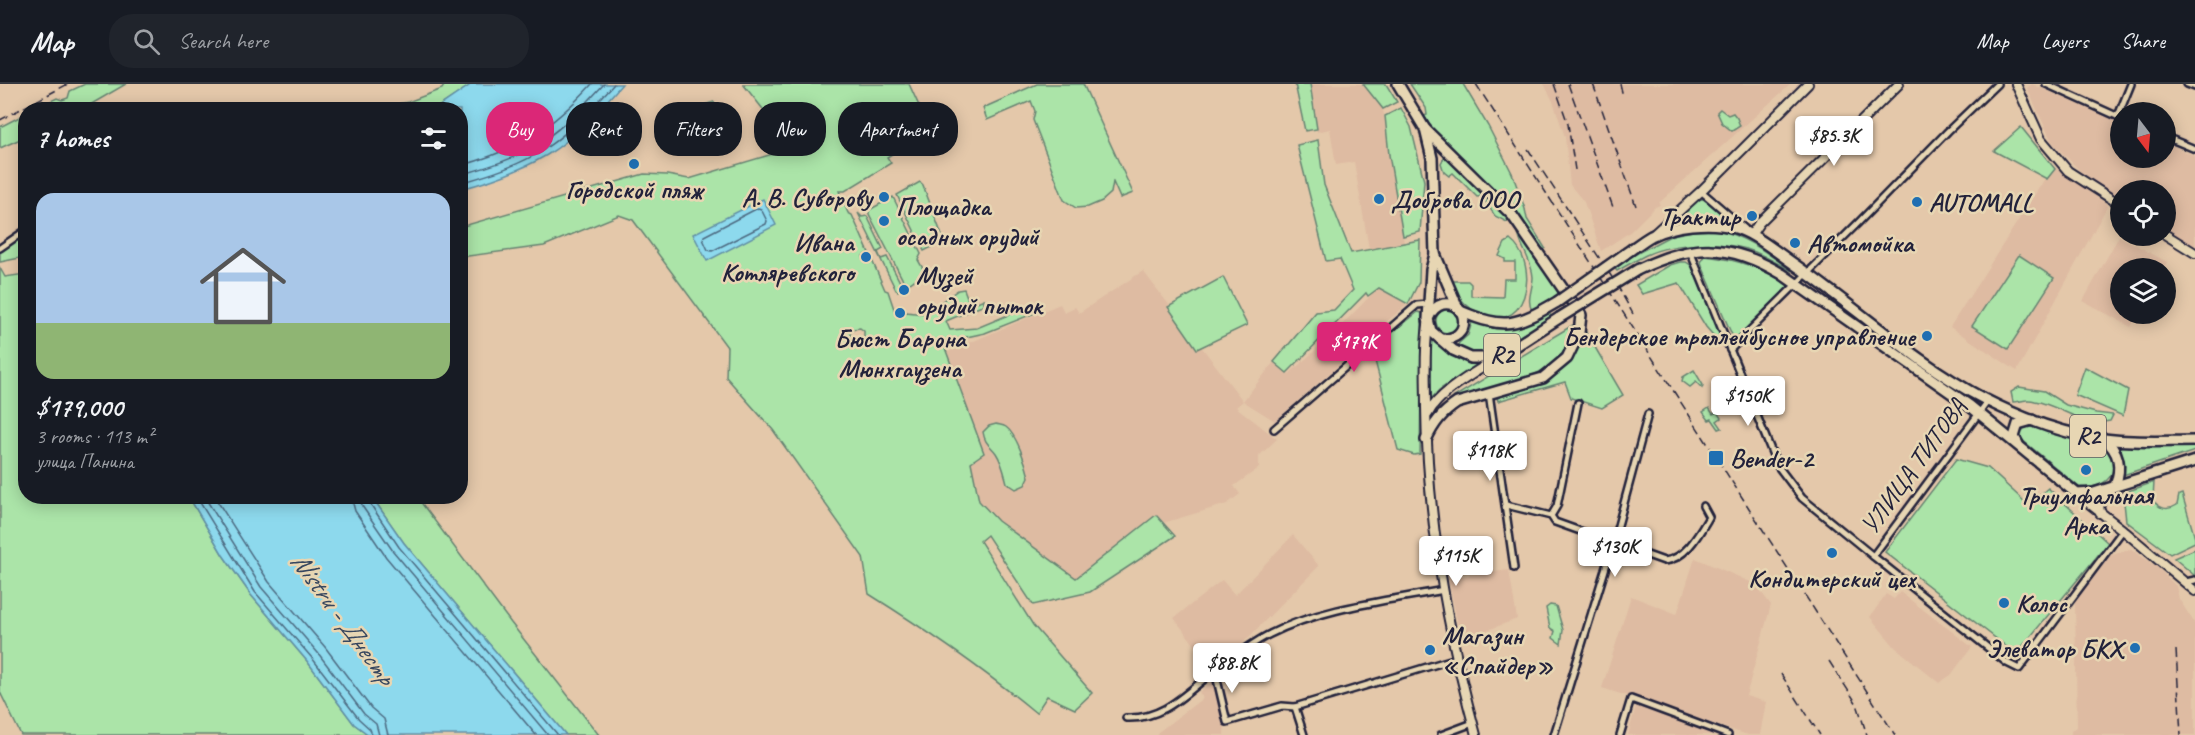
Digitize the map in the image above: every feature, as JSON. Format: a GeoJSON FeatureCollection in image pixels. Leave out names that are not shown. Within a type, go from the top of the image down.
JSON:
{"type":"FeatureCollection","features":[{"type":"Feature","properties":{"kind":"main road","name":"R2"},"geometry":{"type":"LineString","coordinates":[[1398,84],[1425,129],[1433,169],[1435,254],[1431,270],[1428,322],[1435,336],[1454,350],[1472,358],[1502,355],[1637,270],[1672,254],[1715,249],[1739,253],[1760,260],[1797,284],[1977,412],[2077,494],[2094,493],[2195,460]]}},
{"type":"Feature","properties":{"kind":"main road"},"geometry":{"type":"LineString","coordinates":[[1425,129],[1512,215],[1581,315],[1578,333],[1567,358],[1543,378],[1457,403],[1434,422],[1426,440]]}},
{"type":"Feature","properties":{"kind":"main road","name":"R2"},"geometry":{"type":"LineString","coordinates":[[1435,254],[1459,310],[1478,318],[1505,324],[1519,322],[1557,302],[1652,235],[1688,225],[1709,224],[1732,227],[1751,235],[1807,273],[1934,369],[1988,401],[2032,420],[2068,432],[2104,440],[2195,441]]}},
{"type":"Feature","properties":{"kind":"main road"},"geometry":{"type":"LineString","coordinates":[[1428,322],[1434,308],[1440,305],[1452,305],[1459,310],[1464,318],[1460,332],[1448,339],[1440,339]]}},
{"type":"Feature","properties":{"kind":"main road"},"geometry":{"type":"LineString","coordinates":[[2020,447],[2014,437],[2015,429],[2018,424],[2032,420]]}},
{"type":"Feature","properties":{"kind":"main road"},"geometry":{"type":"LineString","coordinates":[[2104,440],[2115,448],[2119,459],[2120,468],[2115,486]]}},
{"type":"Feature","properties":{"kind":"street"},"geometry":{"type":"LineString","coordinates":[[1652,235],[1701,191],[1808,84]]}},
{"type":"Feature","properties":{"kind":"street"},"geometry":{"type":"LineString","coordinates":[[1701,191],[1751,235],[1759,223],[1899,84]]}},
{"type":"Feature","properties":{"kind":"street"},"geometry":{"type":"LineString","coordinates":[[1730,350],[1997,84]]}},
{"type":"Feature","properties":{"kind":"street"},"geometry":{"type":"LineString","coordinates":[[2016,84],[2041,139],[2068,171],[2110,199]]}},
{"type":"Feature","properties":{"kind":"street"},"geometry":{"type":"LineString","coordinates":[[2046,84],[2110,113]]}},
{"type":"Feature","properties":{"kind":"street"},"geometry":{"type":"LineString","coordinates":[[2124,102],[2131,84]]}},
{"type":"Feature","properties":{"kind":"street"},"geometry":{"type":"LineString","coordinates":[[2187,84],[2195,87]]}},
{"type":"Feature","properties":{"kind":"street"},"geometry":{"type":"LineString","coordinates":[[2176,141],[2195,149]]}},
{"type":"Feature","properties":{"kind":"street"},"geometry":{"type":"LineString","coordinates":[[0,248],[18,236]]}},
{"type":"Feature","properties":{"kind":"street"},"geometry":{"type":"LineString","coordinates":[[2176,242],[2195,254]]}},
{"type":"Feature","properties":{"kind":"street"},"geometry":{"type":"LineString","coordinates":[[1690,251],[1770,452],[1786,479],[1802,498],[1873,556]]}},
{"type":"Feature","properties":{"kind":"street"},"geometry":{"type":"LineString","coordinates":[[1274,429],[1417,305],[1429,304]]}},
{"type":"Feature","properties":{"kind":"street"},"geometry":{"type":"LineString","coordinates":[[1428,322],[1425,343],[1429,487],[1444,590],[1457,658],[1476,735]]}},
{"type":"Feature","properties":{"kind":"street"},"geometry":{"type":"LineString","coordinates":[[1426,418],[1432,405],[1502,355]]}},
{"type":"Feature","properties":{"kind":"street"},"geometry":{"type":"LineString","coordinates":[[1489,393],[1514,568]]}},
{"type":"Feature","properties":{"kind":"street","name":"УЛИЦА ТИТОВА"},"geometry":{"type":"LineString","coordinates":[[1988,401],[1977,412],[1873,556],[2007,663],[2019,669],[2123,530]]}},
{"type":"Feature","properties":{"kind":"street"},"geometry":{"type":"LineString","coordinates":[[1551,516],[1557,506],[1578,403]]}},
{"type":"Feature","properties":{"kind":"street"},"geometry":{"type":"LineString","coordinates":[[1554,735],[1613,544],[1648,414]]}},
{"type":"Feature","properties":{"kind":"street"},"geometry":{"type":"LineString","coordinates":[[2100,513],[2098,504],[2101,496],[2115,486]]}},
{"type":"Feature","properties":{"kind":"street"},"geometry":{"type":"LineString","coordinates":[[2077,494],[2191,581],[2195,591]]}},
{"type":"Feature","properties":{"kind":"street"},"geometry":{"type":"LineString","coordinates":[[1506,505],[1551,516],[1555,522],[1664,561],[1676,559],[1682,554],[1709,518],[1703,506]]}},
{"type":"Feature","properties":{"kind":"street"},"geometry":{"type":"LineString","coordinates":[[1440,564],[1476,558]]}},
{"type":"Feature","properties":{"kind":"street"},"geometry":{"type":"LineString","coordinates":[[1126,718],[1146,717],[1172,706],[1215,671],[1268,635],[1281,629],[1329,613],[1444,590]]}},
{"type":"Feature","properties":{"kind":"street"},"geometry":{"type":"LineString","coordinates":[[1215,671],[1227,722],[1282,706],[1294,707],[1457,658]]}},
{"type":"Feature","properties":{"kind":"street"},"geometry":{"type":"LineString","coordinates":[[1620,735],[1631,699],[1728,735]]}},
{"type":"Feature","properties":{"kind":"street"},"geometry":{"type":"LineString","coordinates":[[1294,707],[1304,735]]}},
{"type":"Feature","properties":{"kind":"street"},"geometry":{"type":"LineString","coordinates":[[1442,735],[1473,723]]}},
{"type":"Feature","properties":{"kind":"shaded area"},"geometry":{"type":"Polygon","coordinates":[[[1310,84],[1363,84],[1383,109],[1404,243],[1369,249],[1354,162],[1336,165],[1330,129],[1317,132],[1310,84]]]}},
{"type":"Feature","properties":{"kind":"shaded area"},"geometry":{"type":"Polygon","coordinates":[[[1544,84],[1791,84],[1630,232],[1601,251],[1584,202],[1570,185],[1565,137],[1553,101],[1544,84]]]}},
{"type":"Feature","properties":{"kind":"shaded area"},"geometry":{"type":"Polygon","coordinates":[[[2032,84],[2110,118],[2110,168],[2176,168],[2176,147],[2195,156],[2195,249],[2176,237],[2176,180],[2110,180],[2110,193],[2082,173],[2052,142],[2027,88],[2032,84]]]}},
{"type":"Feature","properties":{"kind":"shaded area"},"geometry":{"type":"Polygon","coordinates":[[[2053,166],[2108,205],[2017,371],[1950,327],[2053,166]]]}},
{"type":"Feature","properties":{"kind":"shaded area"},"geometry":{"type":"Polygon","coordinates":[[[2113,246],[2137,246],[2160,258],[2110,258],[2110,316],[2083,301],[2113,246]]]}},
{"type":"Feature","properties":{"kind":"shaded area"},"geometry":{"type":"Polygon","coordinates":[[[1143,271],[1243,401],[1236,407],[1277,439],[1259,456],[1259,468],[1234,486],[1240,494],[1227,504],[1163,523],[1155,515],[1076,578],[998,521],[979,501],[971,462],[984,452],[946,353],[1060,304],[1064,312],[1075,307],[1079,313],[1143,271]]]}},
{"type":"Feature","properties":{"kind":"shaded area"},"geometry":{"type":"Polygon","coordinates":[[[1379,287],[1408,304],[1275,421],[1243,401],[1274,362],[1289,374],[1330,337],[1379,287]]]}},
{"type":"Feature","properties":{"kind":"shaded area"},"geometry":{"type":"Polygon","coordinates":[[[1293,535],[1319,566],[1242,644],[1210,665],[1174,618],[1222,580],[1235,595],[1293,535]]]}},
{"type":"Feature","properties":{"kind":"shaded area"},"geometry":{"type":"Polygon","coordinates":[[[2131,549],[2157,567],[2176,586],[2179,599],[2195,624],[2195,735],[2071,735],[2071,730],[2077,727],[2075,602],[2109,556],[2131,549]]]}},
{"type":"Feature","properties":{"kind":"shaded area"},"geometry":{"type":"Polygon","coordinates":[[[1695,558],[1755,584],[1771,605],[1746,696],[1766,702],[1760,735],[1748,735],[1602,688],[1631,596],[1677,614],[1695,558]]]}},
{"type":"Feature","properties":{"kind":"shaded area"},"geometry":{"type":"Polygon","coordinates":[[[1509,570],[1517,619],[1461,640],[1448,578],[1509,570]]]}},
{"type":"Feature","properties":{"kind":"shaded area"},"geometry":{"type":"Polygon","coordinates":[[[1900,592],[1972,647],[1951,675],[1939,683],[1895,647],[1870,617],[1886,594],[1894,599],[1900,592]]]}},
{"type":"Feature","properties":{"kind":"shaded area"},"geometry":{"type":"Polygon","coordinates":[[[1216,681],[1225,722],[1224,735],[1158,735],[1157,733],[1203,698],[1199,692],[1216,681]]]}},
{"type":"Feature","properties":{"kind":"shaded area"},"geometry":{"type":"Polygon","coordinates":[[[1636,706],[1720,735],[1628,735],[1636,706]]]}},
{"type":"Feature","properties":{"kind":"green space"},"geometry":{"type":"Polygon","coordinates":[[[85,84],[126,84],[95,102],[49,102],[57,98],[62,100],[68,98],[70,91],[85,84]]]}},
{"type":"Feature","properties":{"kind":"green space"},"geometry":{"type":"Polygon","coordinates":[[[445,84],[472,84],[445,102],[408,102],[442,89],[445,84]]]}},
{"type":"Feature","properties":{"kind":"green space"},"geometry":{"type":"Polygon","coordinates":[[[743,84],[909,84],[917,102],[838,102],[838,156],[889,156],[887,157],[891,163],[845,191],[839,191],[869,253],[863,256],[864,260],[871,258],[885,290],[888,291],[896,315],[899,317],[906,312],[924,314],[958,290],[964,289],[970,305],[984,299],[982,306],[946,321],[950,330],[977,328],[1025,308],[1039,308],[1035,313],[985,333],[953,340],[945,348],[984,453],[971,462],[979,501],[998,521],[1076,578],[1156,515],[1175,536],[1090,592],[1033,605],[987,535],[980,541],[1033,625],[1092,693],[1075,709],[1047,696],[1036,713],[955,651],[869,594],[863,557],[773,430],[726,377],[727,347],[633,220],[619,215],[544,246],[468,256],[468,225],[644,174],[689,179],[766,156],[826,156],[826,102],[757,102],[743,84]],[[860,328],[853,329],[850,334],[851,338],[853,341],[860,342],[864,338],[864,331],[860,328]]]}},
{"type":"Feature","properties":{"kind":"green space"},"geometry":{"type":"Polygon","coordinates":[[[1037,84],[1083,84],[1133,193],[1120,198],[1113,182],[1111,193],[1102,201],[1088,207],[1076,208],[1064,200],[1033,120],[1035,111],[1031,101],[987,120],[983,108],[1037,84]]]}},
{"type":"Feature","properties":{"kind":"green space"},"geometry":{"type":"Polygon","coordinates":[[[1295,84],[1310,84],[1317,129],[1305,131],[1295,84]]]}},
{"type":"Feature","properties":{"kind":"green space"},"geometry":{"type":"Polygon","coordinates":[[[1363,84],[1386,84],[1397,102],[1383,109],[1363,84]]]}},
{"type":"Feature","properties":{"kind":"green space"},"geometry":{"type":"Polygon","coordinates":[[[1410,84],[1463,84],[1512,173],[1527,219],[1545,248],[1541,250],[1520,220],[1514,203],[1514,209],[1435,134],[1424,116],[1427,115],[1426,108],[1410,84]]]}},
{"type":"Feature","properties":{"kind":"green space"},"geometry":{"type":"Polygon","coordinates":[[[1401,108],[1411,127],[1424,181],[1420,232],[1403,236],[1389,155],[1385,116],[1401,108]]]}},
{"type":"Feature","properties":{"kind":"green space"},"geometry":{"type":"Polygon","coordinates":[[[1720,109],[1728,115],[1733,113],[1740,126],[1732,131],[1722,123],[1717,112],[1720,109]]]}},
{"type":"Feature","properties":{"kind":"green space"},"geometry":{"type":"Polygon","coordinates":[[[18,118],[18,140],[0,148],[0,127],[18,118]]]}},
{"type":"Feature","properties":{"kind":"green space"},"geometry":{"type":"Polygon","coordinates":[[[2021,127],[2055,169],[2047,179],[1994,151],[2021,127]]]}},
{"type":"Feature","properties":{"kind":"green space"},"geometry":{"type":"Polygon","coordinates":[[[1318,140],[1324,185],[1351,253],[1420,240],[1419,282],[1408,304],[1379,288],[1368,296],[1366,293],[1287,373],[1274,362],[1316,312],[1334,310],[1353,290],[1340,259],[1326,261],[1297,145],[1318,140]]]}},
{"type":"Feature","properties":{"kind":"green space"},"geometry":{"type":"Polygon","coordinates":[[[1445,156],[1509,218],[1507,222],[1495,216],[1482,196],[1477,197],[1453,173],[1449,176],[1444,172],[1441,163],[1445,156]]]}},
{"type":"Feature","properties":{"kind":"green space"},"geometry":{"type":"Polygon","coordinates":[[[920,182],[944,241],[924,251],[897,195],[920,182]]]}},
{"type":"Feature","properties":{"kind":"green space"},"geometry":{"type":"Polygon","coordinates":[[[893,197],[921,254],[918,260],[925,272],[906,286],[869,214],[869,210],[893,197]]]}},
{"type":"Feature","properties":{"kind":"green space"},"geometry":{"type":"Polygon","coordinates":[[[1703,199],[1730,218],[1729,220],[1694,217],[1679,219],[1696,200],[1703,199]]]}},
{"type":"Feature","properties":{"kind":"green space"},"geometry":{"type":"Polygon","coordinates":[[[858,213],[862,217],[867,216],[883,249],[878,252],[881,259],[887,257],[902,286],[898,291],[896,290],[858,213]]]}},
{"type":"Feature","properties":{"kind":"green space"},"geometry":{"type":"Polygon","coordinates":[[[1718,230],[1748,242],[1792,271],[1755,252],[1715,244],[1671,247],[1646,255],[1617,271],[1613,266],[1672,235],[1718,230]]]}},
{"type":"Feature","properties":{"kind":"green space"},"geometry":{"type":"Polygon","coordinates":[[[18,235],[18,258],[0,262],[0,247],[18,235]]]}},
{"type":"Feature","properties":{"kind":"green space"},"geometry":{"type":"Polygon","coordinates":[[[1523,235],[1562,294],[1532,310],[1530,299],[1533,277],[1519,237],[1523,235]]]}},
{"type":"Feature","properties":{"kind":"green space"},"geometry":{"type":"Polygon","coordinates":[[[1510,240],[1520,251],[1525,266],[1527,282],[1524,297],[1517,309],[1506,317],[1491,318],[1473,310],[1466,304],[1457,294],[1451,281],[1468,281],[1471,284],[1471,296],[1503,297],[1504,279],[1515,279],[1515,262],[1505,262],[1505,259],[1499,256],[1505,243],[1510,240]]]}},
{"type":"Feature","properties":{"kind":"green space"},"geometry":{"type":"Polygon","coordinates":[[[2019,255],[2054,278],[2008,349],[1972,326],[2019,255]]]}},
{"type":"Feature","properties":{"kind":"green space"},"geometry":{"type":"Polygon","coordinates":[[[1705,256],[1749,265],[1790,285],[1737,338],[1732,335],[1703,268],[1701,262],[1705,256]]]}},
{"type":"Feature","properties":{"kind":"green space"},"geometry":{"type":"Polygon","coordinates":[[[1686,262],[1692,266],[1723,341],[1720,343],[1706,327],[1679,283],[1642,294],[1636,285],[1670,265],[1686,262]]]}},
{"type":"Feature","properties":{"kind":"green space"},"geometry":{"type":"Polygon","coordinates":[[[0,268],[5,277],[18,275],[18,504],[193,504],[223,555],[251,595],[307,661],[354,724],[369,735],[21,735],[0,692],[0,268]]]}},
{"type":"Feature","properties":{"kind":"green space"},"geometry":{"type":"Polygon","coordinates":[[[1223,277],[1247,325],[1197,349],[1168,307],[1223,277]]]}},
{"type":"Feature","properties":{"kind":"green space"},"geometry":{"type":"Polygon","coordinates":[[[1448,309],[1453,310],[1459,316],[1459,326],[1453,332],[1448,333],[1443,332],[1437,326],[1436,321],[1437,316],[1443,310],[1448,309]]]}},
{"type":"Feature","properties":{"kind":"green space"},"geometry":{"type":"Polygon","coordinates":[[[1548,311],[1552,318],[1507,349],[1484,355],[1471,354],[1457,348],[1468,335],[1472,322],[1511,328],[1527,323],[1548,311]]]}},
{"type":"Feature","properties":{"kind":"green space"},"geometry":{"type":"Polygon","coordinates":[[[1418,312],[1422,313],[1420,454],[1414,455],[1398,450],[1372,349],[1418,312]]]}},
{"type":"Feature","properties":{"kind":"green space"},"geometry":{"type":"Polygon","coordinates":[[[1573,325],[1574,331],[1570,342],[1558,359],[1543,370],[1526,378],[1471,394],[1438,413],[1454,397],[1573,325]]]}},
{"type":"Feature","properties":{"kind":"green space"},"geometry":{"type":"Polygon","coordinates":[[[1586,332],[1623,395],[1602,408],[1571,398],[1565,382],[1498,401],[1497,397],[1540,383],[1561,370],[1578,348],[1586,332]]]}},
{"type":"Feature","properties":{"kind":"green space"},"geometry":{"type":"Polygon","coordinates":[[[1435,339],[1455,356],[1477,364],[1439,390],[1431,399],[1431,341],[1435,339]]]}},
{"type":"Feature","properties":{"kind":"green space"},"geometry":{"type":"Polygon","coordinates":[[[2085,367],[2128,390],[2123,416],[2075,395],[2085,367]]]}},
{"type":"Feature","properties":{"kind":"green space"},"geometry":{"type":"Polygon","coordinates":[[[1694,370],[1703,385],[1702,388],[1696,382],[1690,387],[1682,381],[1683,377],[1694,370]]]}},
{"type":"Feature","properties":{"kind":"green space"},"geometry":{"type":"Polygon","coordinates":[[[2019,387],[2044,391],[2066,405],[2113,415],[2110,421],[2091,421],[2032,400],[2013,402],[2011,392],[2019,387]]]}},
{"type":"Feature","properties":{"kind":"green space"},"geometry":{"type":"Polygon","coordinates":[[[1709,408],[1713,414],[1717,412],[1721,418],[1717,421],[1722,428],[1719,429],[1703,412],[1709,408]]]}},
{"type":"Feature","properties":{"kind":"green space"},"geometry":{"type":"Polygon","coordinates":[[[996,424],[1005,426],[1010,431],[1026,465],[1029,477],[1025,485],[1016,489],[1007,483],[1000,460],[984,436],[983,432],[989,426],[996,424]]]}},
{"type":"Feature","properties":{"kind":"green space"},"geometry":{"type":"Polygon","coordinates":[[[2028,424],[2057,435],[2106,444],[2114,462],[2110,476],[2098,485],[2079,487],[2021,439],[2019,432],[2028,424]]]}},
{"type":"Feature","properties":{"kind":"green space"},"geometry":{"type":"Polygon","coordinates":[[[2195,445],[2195,451],[2123,475],[2119,446],[2195,445]]]}},
{"type":"Feature","properties":{"kind":"green space","name":"Колос"},"geometry":{"type":"Polygon","coordinates":[[[1956,459],[1988,468],[2025,502],[2034,500],[2048,488],[2108,543],[2016,654],[1885,552],[1956,459]]]}},
{"type":"Feature","properties":{"kind":"green space"},"geometry":{"type":"Polygon","coordinates":[[[2154,482],[2153,500],[2161,507],[2170,508],[2177,505],[2179,495],[2182,494],[2195,538],[2195,542],[2170,554],[2126,521],[2123,493],[2154,482]]]}},
{"type":"Feature","properties":{"kind":"green space"},"geometry":{"type":"Polygon","coordinates":[[[377,504],[422,504],[511,623],[599,735],[566,735],[404,543],[377,504]]]}},
{"type":"Feature","properties":{"kind":"green space"},"geometry":{"type":"Polygon","coordinates":[[[2195,549],[2195,575],[2194,575],[2174,558],[2195,549]]]}},
{"type":"Feature","properties":{"kind":"green space"},"geometry":{"type":"Polygon","coordinates":[[[1550,605],[1556,606],[1563,630],[1561,644],[1553,638],[1555,631],[1550,628],[1546,608],[1550,605]]]}},
{"type":"Feature","properties":{"kind":"water"},"geometry":{"type":"Polygon","coordinates":[[[472,84],[622,84],[606,102],[566,102],[566,141],[554,151],[554,102],[486,102],[486,156],[545,156],[505,175],[468,187],[468,102],[445,102],[472,84]]]}},
{"type":"Feature","properties":{"kind":"water"},"geometry":{"type":"Polygon","coordinates":[[[763,199],[776,225],[707,261],[693,234],[763,199]]]}},
{"type":"Feature","properties":{"kind":"water","name":"Nistru - Днестр"},"geometry":{"type":"Polygon","coordinates":[[[193,504],[377,504],[404,543],[566,735],[369,735],[354,724],[307,661],[251,595],[223,555],[193,504]]]}},
{"type":"Feature","properties":{"kind":"railway"},"geometry":{"type":"LineString","coordinates":[[34,102],[68,84]]}},
{"type":"Feature","properties":{"kind":"railway"},"geometry":{"type":"LineString","coordinates":[[1476,84],[1895,735]]}},
{"type":"Feature","properties":{"kind":"railway"},"geometry":{"type":"LineString","coordinates":[[1554,84],[1568,124],[1575,170]]}},
{"type":"Feature","properties":{"kind":"railway"},"geometry":{"type":"LineString","coordinates":[[1568,84],[1614,210]]}},
{"type":"Feature","properties":{"kind":"railway"},"geometry":{"type":"LineString","coordinates":[[1593,84],[1636,206]]}},
{"type":"Feature","properties":{"kind":"railway"},"geometry":{"type":"LineString","coordinates":[[1620,84],[1623,96]]}},
{"type":"Feature","properties":{"kind":"railway"},"geometry":{"type":"LineString","coordinates":[[0,120],[18,110]]}},
{"type":"Feature","properties":{"kind":"railway"},"geometry":{"type":"LineString","coordinates":[[1528,149],[1617,285],[1633,314]]}},
{"type":"Feature","properties":{"kind":"railway"},"geometry":{"type":"LineString","coordinates":[[2176,650],[2181,735]]}},
{"type":"Feature","properties":{"kind":"railway"},"geometry":{"type":"LineString","coordinates":[[1829,661],[1857,704],[1867,735]]}},
{"type":"Feature","properties":{"kind":"railway"},"geometry":{"type":"LineString","coordinates":[[1781,674],[1820,735]]}},
{"type":"Feature","properties":{"kind":"place","name":"Городской пляж"},"geometry":{"type":"Point","coordinates":[634,164]}},
{"type":"Feature","properties":{"kind":"place","name":"А. В. Суворову"},"geometry":{"type":"Point","coordinates":[884,197]}},
{"type":"Feature","properties":{"kind":"place","name":"Доброва ООО"},"geometry":{"type":"Point","coordinates":[1379,199]}},
{"type":"Feature","properties":{"kind":"place","name":"AUTOMALL"},"geometry":{"type":"Point","coordinates":[1917,202]}},
{"type":"Feature","properties":{"kind":"place","name":"Трактир"},"geometry":{"type":"Point","coordinates":[1752,216]}},
{"type":"Feature","properties":{"kind":"place","name":"Площадка осадных орудий"},"geometry":{"type":"Point","coordinates":[884,221]}},
{"type":"Feature","properties":{"kind":"place","name":"Автомойка"},"geometry":{"type":"Point","coordinates":[1795,243]}},
{"type":"Feature","properties":{"kind":"place","name":"Ивана Котляревского"},"geometry":{"type":"Point","coordinates":[866,257]}},
{"type":"Feature","properties":{"kind":"place","name":"Музей орудий пыток"},"geometry":{"type":"Point","coordinates":[904,290]}},
{"type":"Feature","properties":{"kind":"place","name":"Бюст Барона Мюнхгаузена"},"geometry":{"type":"Point","coordinates":[900,313]}},
{"type":"Feature","properties":{"kind":"place","name":"Бендерское троллейбусное управление"},"geometry":{"type":"Point","coordinates":[1927,336]}},
{"type":"Feature","properties":{"kind":"place","name":"Bender-2"},"geometry":{"type":"Point","coordinates":[1716,458]}},
{"type":"Feature","properties":{"kind":"place","name":"Триумфальная Арка"},"geometry":{"type":"Point","coordinates":[2086,470]}},
{"type":"Feature","properties":{"kind":"place","name":"Кондитерский цех"},"geometry":{"type":"Point","coordinates":[1832,553]}},
{"type":"Feature","properties":{"kind":"place","name":"Колос"},"geometry":{"type":"Point","coordinates":[2004,603]}},
{"type":"Feature","properties":{"kind":"place","name":"Элеватор БКХ"},"geometry":{"type":"Point","coordinates":[2135,648]}},
{"type":"Feature","properties":{"kind":"place","name":"Магазин «Спайдер»"},"geometry":{"type":"Point","coordinates":[1430,650]}}]}
